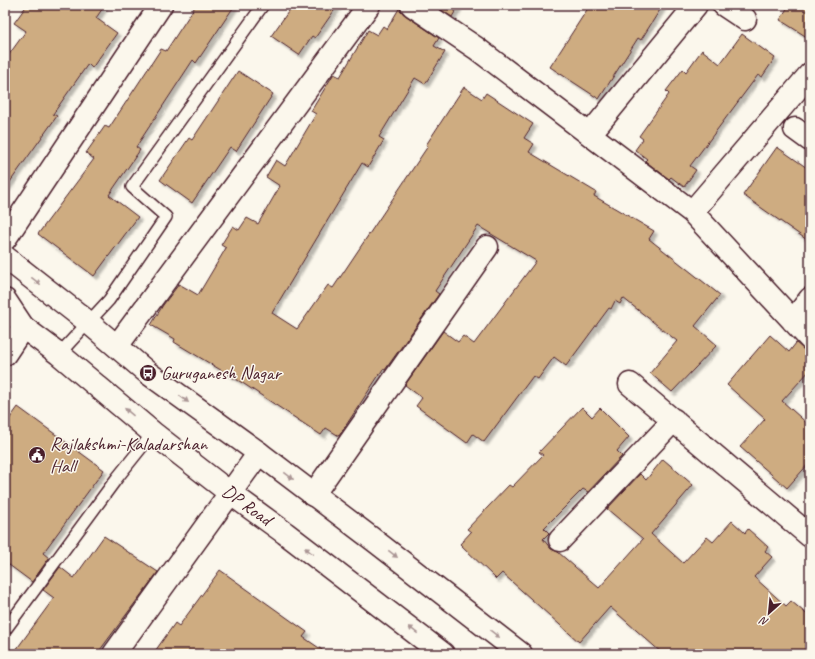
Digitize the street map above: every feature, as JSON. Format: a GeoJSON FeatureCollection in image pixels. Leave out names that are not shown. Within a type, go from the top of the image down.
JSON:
{"type":"FeatureCollection","features":[{"type":"Feature","properties":{"kind":"street"},"geometry":{"type":"LineString","coordinates":[[5,239],[161,5]]}},
{"type":"Feature","properties":{"kind":"street"},"geometry":{"type":"LineString","coordinates":[[117,346],[369,5]]}},
{"type":"Feature","properties":{"kind":"street"},"geometry":{"type":"LineString","coordinates":[[412,5],[476,48],[692,212],[810,339]]}},
{"type":"Feature","properties":{"kind":"street"},"geometry":{"type":"LineString","coordinates":[[590,134],[696,5]]}},
{"type":"Feature","properties":{"kind":"street"},"geometry":{"type":"LineString","coordinates":[[724,5],[745,19]]}},
{"type":"Feature","properties":{"kind":"street"},"geometry":{"type":"LineString","coordinates":[[692,212],[806,88]]}},
{"type":"Feature","properties":{"kind":"street"},"geometry":{"type":"LineString","coordinates":[[313,495],[486,247]]}},
{"type":"Feature","properties":{"kind":"street"},"geometry":{"type":"LineString","coordinates":[[5,257],[88,322],[148,373],[259,453],[521,654]]}},
{"type":"Feature","properties":{"kind":"street"},"geometry":{"type":"LineString","coordinates":[[793,321],[810,299]]}},
{"type":"Feature","properties":{"kind":"street","name":"DP Road"},"geometry":{"type":"LineString","coordinates":[[5,300],[23,327],[59,354],[153,433],[230,493],[444,654]]}},
{"type":"Feature","properties":{"kind":"street"},"geometry":{"type":"LineString","coordinates":[[5,354],[23,327]]}},
{"type":"Feature","properties":{"kind":"street"},"geometry":{"type":"LineString","coordinates":[[630,384],[810,536]]}},
{"type":"Feature","properties":{"kind":"street"},"geometry":{"type":"LineString","coordinates":[[560,540],[674,420]]}},
{"type":"Feature","properties":{"kind":"street"},"geometry":{"type":"LineString","coordinates":[[114,654],[259,453]]}},
{"type":"Feature","properties":{"kind":"lane"},"geometry":{"type":"LineString","coordinates":[[59,354],[109,300],[166,217],[132,187],[263,5]]}},
{"type":"Feature","properties":{"kind":"lane"},"geometry":{"type":"LineString","coordinates":[[5,630],[117,478],[153,433]]}},
{"type":"Feature","properties":{"kind":"building"},"geometry":{"type":"Polygon","coordinates":[[[27,5],[105,5],[96,18],[117,33],[92,68],[88,64],[53,114],[57,116],[5,189],[5,60],[26,31],[14,23],[27,5]]]}},
{"type":"Feature","properties":{"kind":"building"},"geometry":{"type":"Polygon","coordinates":[[[196,5],[235,5],[196,63],[193,60],[136,147],[140,150],[109,195],[138,217],[94,276],[38,234],[94,159],[86,153],[105,126],[109,128],[161,49],[166,51],[196,5]]]}},
{"type":"Feature","properties":{"kind":"building"},"geometry":{"type":"Polygon","coordinates":[[[293,5],[338,5],[315,38],[312,36],[299,55],[271,36],[293,5]]]}},
{"type":"Feature","properties":{"kind":"building"},"geometry":{"type":"Polygon","coordinates":[[[434,5],[459,5],[452,17],[434,5]]]}},
{"type":"Feature","properties":{"kind":"building"},"geometry":{"type":"Polygon","coordinates":[[[590,5],[663,5],[641,40],[638,38],[599,99],[550,67],[590,5]]]}},
{"type":"Feature","properties":{"kind":"building"},"geometry":{"type":"Polygon","coordinates":[[[789,5],[810,5],[810,39],[780,20],[789,5]]]}},
{"type":"Feature","properties":{"kind":"building"},"geometry":{"type":"Polygon","coordinates":[[[400,7],[401,11],[405,15],[439,38],[434,46],[445,52],[425,84],[415,78],[379,137],[384,140],[368,167],[362,163],[272,313],[297,329],[328,285],[333,288],[428,146],[426,145],[464,87],[482,99],[486,93],[533,124],[524,138],[534,144],[529,152],[596,192],[594,196],[654,231],[649,239],[720,295],[695,326],[717,345],[672,392],[650,373],[677,341],[623,298],[620,304],[615,301],[611,309],[609,308],[566,366],[554,357],[538,379],[533,376],[484,442],[473,434],[467,443],[416,406],[422,398],[405,385],[443,331],[458,342],[463,336],[474,344],[536,261],[478,226],[435,291],[439,294],[385,370],[383,369],[339,436],[326,428],[321,435],[244,384],[174,342],[175,339],[151,325],[163,305],[179,284],[198,295],[226,248],[221,245],[233,226],[239,230],[247,218],[258,224],[280,186],[266,177],[276,160],[285,166],[316,114],[311,111],[333,75],[334,74],[340,77],[368,30],[377,35],[383,26],[387,29],[400,7]]]}},
{"type":"Feature","properties":{"kind":"building"},"geometry":{"type":"Polygon","coordinates":[[[742,34],[775,58],[762,77],[758,75],[690,166],[696,170],[684,187],[671,177],[669,179],[645,161],[647,159],[635,150],[643,139],[639,136],[669,94],[666,91],[683,69],[686,72],[702,50],[720,64],[742,34]]]}},
{"type":"Feature","properties":{"kind":"building"},"geometry":{"type":"Polygon","coordinates":[[[238,71],[273,94],[236,151],[230,147],[192,203],[160,180],[189,138],[192,140],[238,71]]]}},
{"type":"Feature","properties":{"kind":"building"},"geometry":{"type":"Polygon","coordinates":[[[777,147],[810,170],[810,242],[743,195],[777,147]]]}},
{"type":"Feature","properties":{"kind":"building"},"geometry":{"type":"Polygon","coordinates":[[[770,335],[789,352],[796,343],[806,351],[810,351],[810,370],[782,401],[810,426],[810,462],[787,488],[740,447],[765,419],[727,385],[770,335]]]}},
{"type":"Feature","properties":{"kind":"building"},"geometry":{"type":"Polygon","coordinates":[[[18,407],[104,470],[43,553],[49,558],[32,582],[5,562],[5,425],[18,407]]]}},
{"type":"Feature","properties":{"kind":"building"},"geometry":{"type":"Polygon","coordinates":[[[582,407],[592,417],[600,408],[629,437],[617,451],[622,456],[588,492],[583,489],[544,528],[549,533],[543,539],[551,549],[558,552],[599,588],[643,539],[607,509],[640,474],[646,480],[663,459],[693,485],[651,534],[683,563],[707,537],[713,542],[732,521],[745,533],[748,529],[768,547],[765,551],[772,557],[754,577],[786,606],[791,601],[810,617],[810,654],[663,654],[610,607],[579,642],[502,573],[496,579],[460,544],[471,532],[467,529],[509,485],[512,487],[543,455],[539,452],[582,407]]]}},
{"type":"Feature","properties":{"kind":"building"},"geometry":{"type":"Polygon","coordinates":[[[104,536],[158,572],[97,654],[13,654],[54,598],[43,590],[60,567],[74,578],[104,536]]]}},
{"type":"Feature","properties":{"kind":"building"},"geometry":{"type":"Polygon","coordinates":[[[220,570],[307,632],[303,637],[328,654],[153,654],[175,623],[179,626],[220,570]]]}},
{"type":"Feature","properties":{"kind":"place","name":"Guruganesh Nagar"},"geometry":{"type":"Point","coordinates":[148,373]}},
{"type":"Feature","properties":{"kind":"place","name":"Rajlakshmi-Kaladarshan Hall"},"geometry":{"type":"Point","coordinates":[37,455]}}]}
